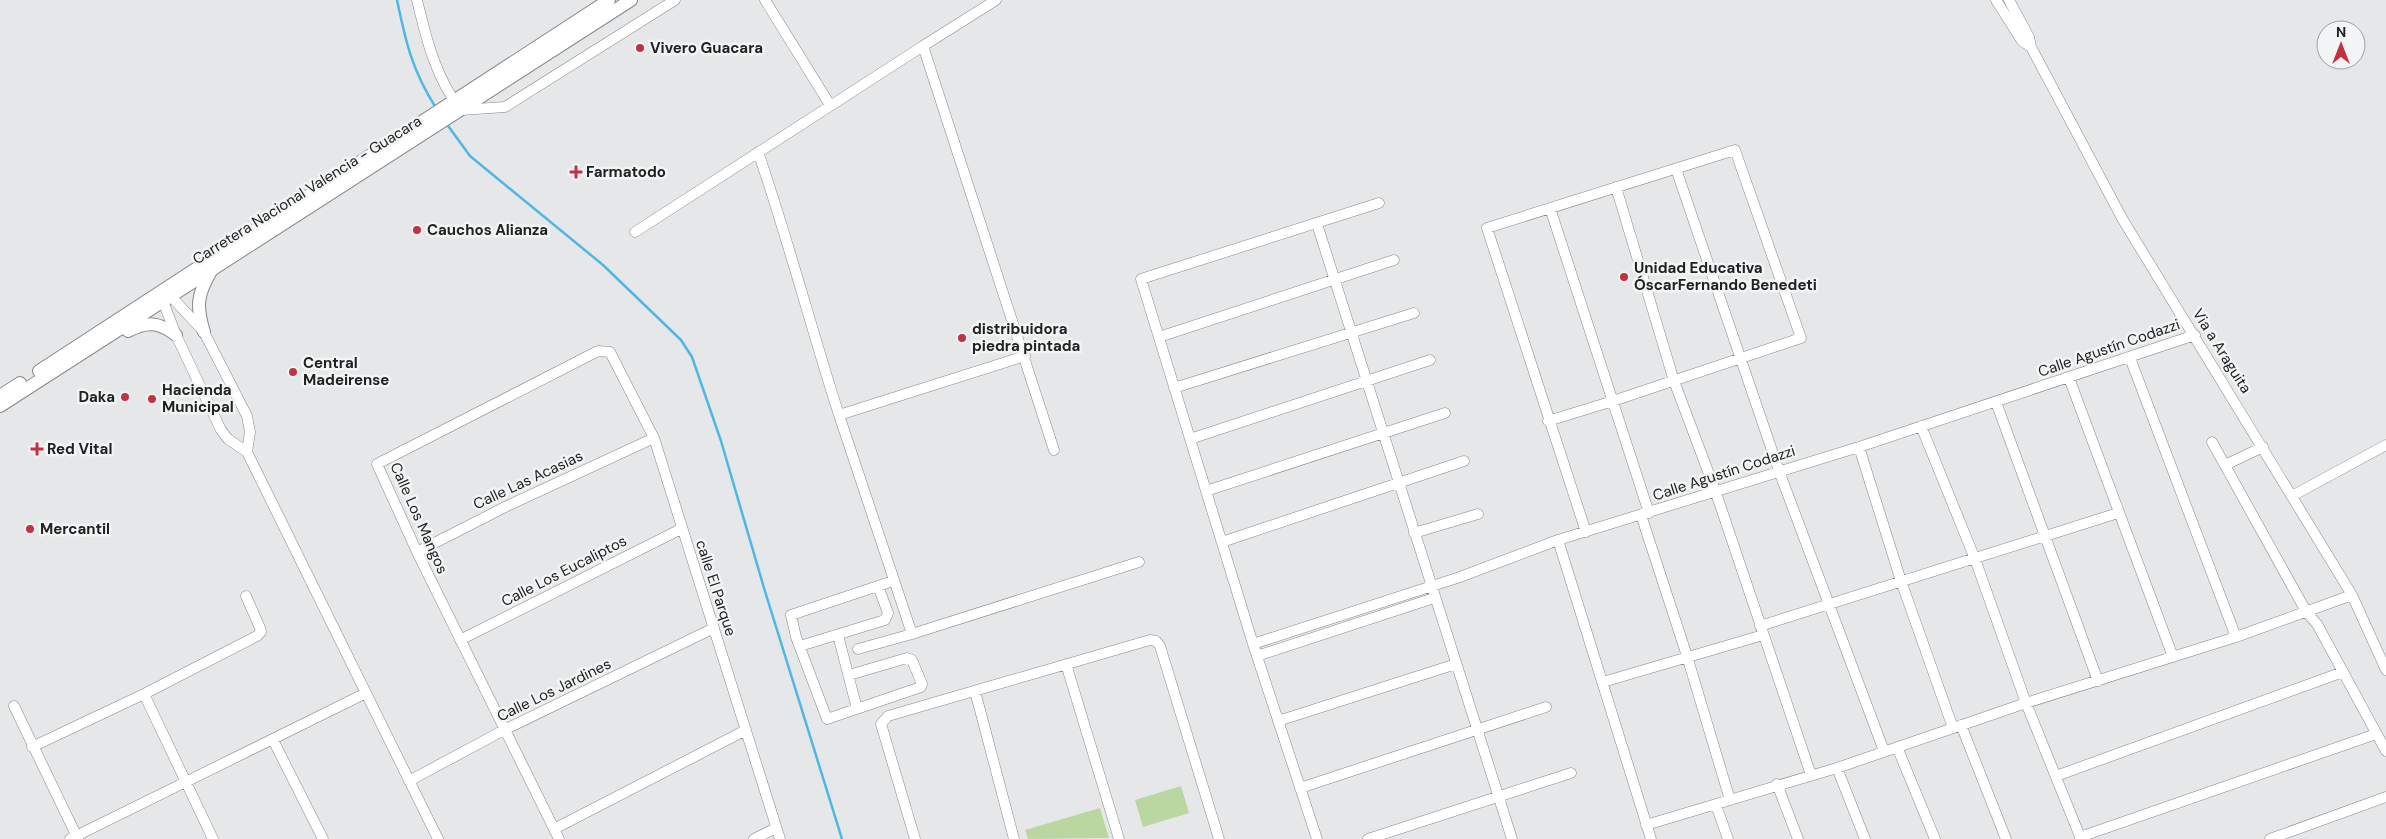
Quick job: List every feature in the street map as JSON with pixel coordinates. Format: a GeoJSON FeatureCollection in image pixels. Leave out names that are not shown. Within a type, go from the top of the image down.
{"type":"FeatureCollection","features":[{"type":"Feature","properties":{"kind":"main road","name":"Carretera Nacional Valencia - Guacara"},"geometry":{"type":"LineString","coordinates":[[452,109],[609,0]]}},
{"type":"Feature","properties":{"kind":"main road","name":"Carretera Nacional Valencia - Guacara"},"geometry":{"type":"LineString","coordinates":[[0,396],[164,295],[435,119],[631,0]]}},
{"type":"Feature","properties":{"kind":"main road","name":"Carretera Nacional Valencia - Guacara"},"geometry":{"type":"LineString","coordinates":[[0,406],[79,356],[164,295],[211,270],[435,119]]}},
{"type":"Feature","properties":{"kind":"main road"},"geometry":{"type":"LineString","coordinates":[[204,332],[198,301],[201,288],[211,270]]}},
{"type":"Feature","properties":{"kind":"main road"},"geometry":{"type":"LineString","coordinates":[[79,356],[145,324],[159,324],[176,335]]}},
{"type":"Feature","properties":{"kind":"street"},"geometry":{"type":"LineString","coordinates":[[417,0],[428,46],[452,109],[505,107],[675,0]]}},
{"type":"Feature","properties":{"kind":"street"},"geometry":{"type":"LineString","coordinates":[[765,0],[830,105]]}},
{"type":"Feature","properties":{"kind":"street"},"geometry":{"type":"LineString","coordinates":[[635,232],[996,0]]}},
{"type":"Feature","properties":{"kind":"street","name":"Via a Araguita"},"geometry":{"type":"LineString","coordinates":[[1996,0],[2022,41],[2031,47]]}},
{"type":"Feature","properties":{"kind":"street","name":"Via a Araguita"},"geometry":{"type":"LineString","coordinates":[[2009,0],[2029,37],[2031,47],[2119,212],[2352,595],[2386,670]]}},
{"type":"Feature","properties":{"kind":"street"},"geometry":{"type":"LineString","coordinates":[[923,46],[1054,450]]}},
{"type":"Feature","properties":{"kind":"street"},"geometry":{"type":"LineString","coordinates":[[1548,421],[1801,338],[1735,150],[1487,228],[1548,421],[1586,532]]}},
{"type":"Feature","properties":{"kind":"street"},"geometry":{"type":"LineString","coordinates":[[758,152],[776,204],[812,332],[912,634]]}},
{"type":"Feature","properties":{"kind":"street"},"geometry":{"type":"LineString","coordinates":[[1676,169],[1779,471],[1884,751]]}},
{"type":"Feature","properties":{"kind":"street"},"geometry":{"type":"LineString","coordinates":[[1616,188],[1674,381],[1714,490],[1811,775]]}},
{"type":"Feature","properties":{"kind":"street"},"geometry":{"type":"LineString","coordinates":[[1317,839],[1253,644],[1141,279],[1379,203]]}},
{"type":"Feature","properties":{"kind":"street"},"geometry":{"type":"LineString","coordinates":[[1550,208],[1613,401],[1730,800]]}},
{"type":"Feature","properties":{"kind":"street"},"geometry":{"type":"LineString","coordinates":[[1317,224],[1434,598],[1512,839]]}},
{"type":"Feature","properties":{"kind":"street"},"geometry":{"type":"LineString","coordinates":[[1159,337],[1394,260]]}},
{"type":"Feature","properties":{"kind":"street"},"geometry":{"type":"LineString","coordinates":[[164,295],[204,332],[247,416],[250,432],[247,452]]}},
{"type":"Feature","properties":{"kind":"street"},"geometry":{"type":"LineString","coordinates":[[164,295],[176,335],[221,430],[228,439],[247,452],[438,839]]}},
{"type":"Feature","properties":{"kind":"street"},"geometry":{"type":"LineString","coordinates":[[1174,388],[1414,312]]}},
{"type":"Feature","properties":{"kind":"street","name":"Calle Agustín Codazzi"},"geometry":{"type":"LineString","coordinates":[[1253,644],[1431,587],[1558,540],[1645,514],[1714,490],[1859,447],[2195,335]]}},
{"type":"Feature","properties":{"kind":"street","name":"Calle Los Mangos"},"geometry":{"type":"LineString","coordinates":[[506,734],[417,552],[377,464],[598,351],[610,352]]}},
{"type":"Feature","properties":{"kind":"street","name":"calle El Parque"},"geometry":{"type":"LineString","coordinates":[[610,352],[654,438],[681,529],[780,839]]}},
{"type":"Feature","properties":{"kind":"street"},"geometry":{"type":"LineString","coordinates":[[839,415],[1024,356]]}},
{"type":"Feature","properties":{"kind":"street"},"geometry":{"type":"LineString","coordinates":[[2130,358],[2236,638]]}},
{"type":"Feature","properties":{"kind":"street"},"geometry":{"type":"LineString","coordinates":[[1190,439],[1430,360]]}},
{"type":"Feature","properties":{"kind":"street"},"geometry":{"type":"LineString","coordinates":[[2069,378],[2173,657]]}},
{"type":"Feature","properties":{"kind":"street"},"geometry":{"type":"LineString","coordinates":[[1996,402],[2098,681]]}},
{"type":"Feature","properties":{"kind":"street"},"geometry":{"type":"LineString","coordinates":[[1206,491],[1445,413]]}},
{"type":"Feature","properties":{"kind":"street"},"geometry":{"type":"LineString","coordinates":[[1921,426],[1975,559],[2026,703],[2081,838],[2376,734]]}},
{"type":"Feature","properties":{"kind":"street","name":"Calle Las Acasias"},"geometry":{"type":"LineString","coordinates":[[417,552],[505,507],[654,438]]}},
{"type":"Feature","properties":{"kind":"street"},"geometry":{"type":"LineString","coordinates":[[2212,442],[2307,612],[2317,624],[2386,751]]}},
{"type":"Feature","properties":{"kind":"street"},"geometry":{"type":"LineString","coordinates":[[2292,496],[2386,445]]}},
{"type":"Feature","properties":{"kind":"street"},"geometry":{"type":"LineString","coordinates":[[2226,465],[2263,446]]}},
{"type":"Feature","properties":{"kind":"street"},"geometry":{"type":"LineString","coordinates":[[1859,447],[1901,581],[1957,726],[2006,839]]}},
{"type":"Feature","properties":{"kind":"street"},"geometry":{"type":"LineString","coordinates":[[1222,542],[1464,461]]}},
{"type":"Feature","properties":{"kind":"street"},"geometry":{"type":"LineString","coordinates":[[1604,682],[1687,656],[1830,603],[2118,513]]}},
{"type":"Feature","properties":{"kind":"street"},"geometry":{"type":"LineString","coordinates":[[1414,533],[1478,514]]}},
{"type":"Feature","properties":{"kind":"street","name":"Calle Los Eucaliptos"},"geometry":{"type":"LineString","coordinates":[[460,640],[681,529]]}},
{"type":"Feature","properties":{"kind":"street"},"geometry":{"type":"LineString","coordinates":[[1558,540],[1604,682],[1651,839]]}},
{"type":"Feature","properties":{"kind":"street"},"geometry":{"type":"LineString","coordinates":[[858,650],[1139,562]]}},
{"type":"Feature","properties":{"kind":"street"},"geometry":{"type":"LineString","coordinates":[[849,675],[907,658],[912,660],[922,682],[921,687],[829,719],[825,718],[791,619],[792,613],[893,581]]}},
{"type":"Feature","properties":{"kind":"street"},"geometry":{"type":"LineString","coordinates":[[800,646],[888,617],[878,586]]}},
{"type":"Feature","properties":{"kind":"street"},"geometry":{"type":"LineString","coordinates":[[1646,825],[1716,805],[1777,784],[1837,768],[2026,703],[2236,638],[2352,595]]}},
{"type":"Feature","properties":{"kind":"street"},"geometry":{"type":"LineString","coordinates":[[32,746],[144,694],[257,636],[261,632],[260,628],[246,596]]}},
{"type":"Feature","properties":{"kind":"street"},"geometry":{"type":"LineString","coordinates":[[1257,656],[1434,598]]}},
{"type":"Feature","properties":{"kind":"street","name":"Calle Los Jardines"},"geometry":{"type":"LineString","coordinates":[[409,781],[714,628]]}},
{"type":"Feature","properties":{"kind":"street"},"geometry":{"type":"LineString","coordinates":[[838,635],[857,709]]}},
{"type":"Feature","properties":{"kind":"street"},"geometry":{"type":"LineString","coordinates":[[915,839],[881,724],[888,716],[1150,640],[1156,641],[1160,646],[1219,839]]}},
{"type":"Feature","properties":{"kind":"street"},"geometry":{"type":"LineString","coordinates":[[1066,664],[1120,839]]}},
{"type":"Feature","properties":{"kind":"street"},"geometry":{"type":"LineString","coordinates":[[1278,721],[1456,664]]}},
{"type":"Feature","properties":{"kind":"street"},"geometry":{"type":"LineString","coordinates":[[2056,776],[2343,672]]}},
{"type":"Feature","properties":{"kind":"street"},"geometry":{"type":"LineString","coordinates":[[975,691],[1014,839]]}},
{"type":"Feature","properties":{"kind":"street"},"geometry":{"type":"LineString","coordinates":[[14,706],[75,838],[185,781],[273,740],[366,693]]}},
{"type":"Feature","properties":{"kind":"street"},"geometry":{"type":"LineString","coordinates":[[144,694],[213,839]]}},
{"type":"Feature","properties":{"kind":"street"},"geometry":{"type":"LineString","coordinates":[[1300,788],[1546,707]]}},
{"type":"Feature","properties":{"kind":"street"},"geometry":{"type":"LineString","coordinates":[[554,829],[746,730]]}},
{"type":"Feature","properties":{"kind":"street"},"geometry":{"type":"LineString","coordinates":[[506,734],[559,839]]}},
{"type":"Feature","properties":{"kind":"street"},"geometry":{"type":"LineString","coordinates":[[273,740],[322,839]]}},
{"type":"Feature","properties":{"kind":"street"},"geometry":{"type":"LineString","coordinates":[[1897,746],[1935,839]]}},
{"type":"Feature","properties":{"kind":"street"},"geometry":{"type":"LineString","coordinates":[[1837,768],[1866,839]]}},
{"type":"Feature","properties":{"kind":"street"},"geometry":{"type":"LineString","coordinates":[[1368,839],[1571,773]]}},
{"type":"Feature","properties":{"kind":"street"},"geometry":{"type":"LineString","coordinates":[[1777,784],[1798,839]]}},
{"type":"Feature","properties":{"kind":"street"},"geometry":{"type":"LineString","coordinates":[[2270,839],[2386,797]]}},
{"type":"Feature","properties":{"kind":"street"},"geometry":{"type":"LineString","coordinates":[[1716,805],[1728,839]]}},
{"type":"Feature","properties":{"kind":"street"},"geometry":{"type":"LineString","coordinates":[[754,839],[776,828]]}},
{"type":"Feature","properties":{"kind":"green space"},"geometry":{"type":"Polygon","coordinates":[[[1181,786],[1189,813],[1143,827],[1135,800],[1181,786]]]}},
{"type":"Feature","properties":{"kind":"green space"},"geometry":{"type":"Polygon","coordinates":[[[1100,808],[1109,838],[1028,839],[1025,830],[1100,808]]]}},
{"type":"Feature","properties":{"kind":"waterway"},"geometry":{"type":"LineString","coordinates":[[397,0],[415,68],[436,108]]}},
{"type":"Feature","properties":{"kind":"waterway"},"geometry":{"type":"LineString","coordinates":[[446,123],[470,156],[603,265],[681,340],[692,357],[721,441],[764,588],[842,839]]}},
{"type":"Feature","properties":{"kind":"place","name":"Vivero Guacara"},"geometry":{"type":"Point","coordinates":[640,48]}},
{"type":"Feature","properties":{"kind":"place","name":"Farmatodo"},"geometry":{"type":"Point","coordinates":[576,172]}},
{"type":"Feature","properties":{"kind":"place","name":"Cauchos Alianza"},"geometry":{"type":"Point","coordinates":[417,230]}},
{"type":"Feature","properties":{"kind":"place","name":"Unidad Educativa ÓscarFernando Benedeti"},"geometry":{"type":"Point","coordinates":[1624,277]}},
{"type":"Feature","properties":{"kind":"place","name":"distribuidora piedra pintada"},"geometry":{"type":"Point","coordinates":[962,338]}},
{"type":"Feature","properties":{"kind":"place","name":"Central Madeirense"},"geometry":{"type":"Point","coordinates":[293,372]}},
{"type":"Feature","properties":{"kind":"place","name":"Daka"},"geometry":{"type":"Point","coordinates":[125,397]}},
{"type":"Feature","properties":{"kind":"place","name":"Hacienda Municipal"},"geometry":{"type":"Point","coordinates":[152,399]}},
{"type":"Feature","properties":{"kind":"place","name":"Red Vital"},"geometry":{"type":"Point","coordinates":[37,449]}},
{"type":"Feature","properties":{"kind":"place","name":"Mercantil"},"geometry":{"type":"Point","coordinates":[30,529]}}]}
